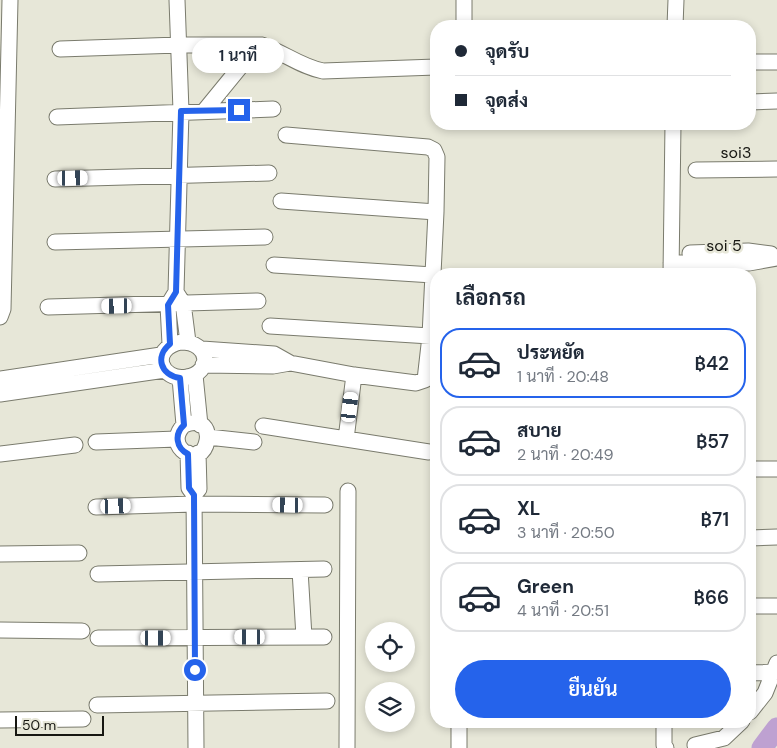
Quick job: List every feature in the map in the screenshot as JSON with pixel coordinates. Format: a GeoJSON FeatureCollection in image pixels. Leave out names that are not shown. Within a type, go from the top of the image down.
{"type":"FeatureCollection","features":[{"type":"Feature","properties":{"kind":"street"},"geometry":{"type":"LineString","coordinates":[[0,317],[3,309],[10,0]]}},
{"type":"Feature","properties":{"kind":"street"},"geometry":{"type":"LineString","coordinates":[[177,0],[181,111],[176,300],[165,356],[169,374],[180,378],[199,370],[290,363]]}},
{"type":"Feature","properties":{"kind":"street"},"geometry":{"type":"LineString","coordinates":[[464,0],[464,20]]}},
{"type":"Feature","properties":{"kind":"street"},"geometry":{"type":"LineString","coordinates":[[675,20],[676,0]]}},
{"type":"Feature","properties":{"kind":"street"},"geometry":{"type":"LineString","coordinates":[[60,49],[179,45],[262,45],[274,49],[312,69],[323,71],[430,67]]}},
{"type":"Feature","properties":{"kind":"street"},"geometry":{"type":"LineString","coordinates":[[204,110],[250,55],[262,45]]}},
{"type":"Feature","properties":{"kind":"street"},"geometry":{"type":"LineString","coordinates":[[756,62],[777,62]]}},
{"type":"Feature","properties":{"kind":"street"},"geometry":{"type":"LineString","coordinates":[[756,102],[777,101]]}},
{"type":"Feature","properties":{"kind":"street"},"geometry":{"type":"LineString","coordinates":[[57,117],[204,110],[273,109]]}},
{"type":"Feature","properties":{"kind":"street"},"geometry":{"type":"LineString","coordinates":[[671,263],[673,130]]}},
{"type":"Feature","properties":{"kind":"street"},"geometry":{"type":"LineString","coordinates":[[286,135],[428,147],[434,150],[437,157],[433,268]]}},
{"type":"Feature","properties":{"kind":"street","name":"soi3"},"geometry":{"type":"LineString","coordinates":[[696,170],[777,169]]}},
{"type":"Feature","properties":{"kind":"street"},"geometry":{"type":"LineString","coordinates":[[56,179],[269,173]]}},
{"type":"Feature","properties":{"kind":"street"},"geometry":{"type":"LineString","coordinates":[[281,200],[436,212]]}},
{"type":"Feature","properties":{"kind":"street"},"geometry":{"type":"LineString","coordinates":[[55,242],[265,237]]}},
{"type":"Feature","properties":{"kind":"street","name":"soi 5"},"geometry":{"type":"LineString","coordinates":[[671,263],[748,251],[777,256]]}},
{"type":"Feature","properties":{"kind":"street"},"geometry":{"type":"LineString","coordinates":[[274,265],[430,275]]}},
{"type":"Feature","properties":{"kind":"street"},"geometry":{"type":"LineString","coordinates":[[176,300],[188,342]]}},
{"type":"Feature","properties":{"kind":"street"},"geometry":{"type":"LineString","coordinates":[[48,307],[176,300],[258,301]]}},
{"type":"Feature","properties":{"kind":"street"},"geometry":{"type":"LineString","coordinates":[[202,349],[274,354],[290,363],[354,375],[416,383],[426,378],[430,336],[270,326]]}},
{"type":"Feature","properties":{"kind":"street"},"geometry":{"type":"LineString","coordinates":[[0,394],[165,356],[188,342],[196,344],[202,349],[205,357],[199,370],[204,431],[206,447],[193,453],[180,448],[177,439],[180,429],[184,425],[195,423],[204,431],[254,442]]}},
{"type":"Feature","properties":{"kind":"street"},"geometry":{"type":"LineString","coordinates":[[0,379],[165,356]]}},
{"type":"Feature","properties":{"kind":"street"},"geometry":{"type":"LineString","coordinates":[[346,439],[354,375]]}},
{"type":"Feature","properties":{"kind":"street"},"geometry":{"type":"LineString","coordinates":[[180,378],[184,425]]}},
{"type":"Feature","properties":{"kind":"street"},"geometry":{"type":"LineString","coordinates":[[263,426],[429,452]]}},
{"type":"Feature","properties":{"kind":"street"},"geometry":{"type":"LineString","coordinates":[[96,442],[177,439]]}},
{"type":"Feature","properties":{"kind":"street"},"geometry":{"type":"LineString","coordinates":[[0,454],[75,445]]}},
{"type":"Feature","properties":{"kind":"street"},"geometry":{"type":"LineString","coordinates":[[193,453],[199,489],[194,500],[196,748]]}},
{"type":"Feature","properties":{"kind":"street"},"geometry":{"type":"LineString","coordinates":[[756,469],[777,469]]}},
{"type":"Feature","properties":{"kind":"street"},"geometry":{"type":"LineString","coordinates":[[347,748],[348,491]]}},
{"type":"Feature","properties":{"kind":"street"},"geometry":{"type":"LineString","coordinates":[[96,507],[194,500],[325,505]]}},
{"type":"Feature","properties":{"kind":"street"},"geometry":{"type":"LineString","coordinates":[[756,538],[777,537]]}},
{"type":"Feature","properties":{"kind":"street"},"geometry":{"type":"LineString","coordinates":[[0,554],[79,553]]}},
{"type":"Feature","properties":{"kind":"street"},"geometry":{"type":"LineString","coordinates":[[300,570],[304,637]]}},
{"type":"Feature","properties":{"kind":"street"},"geometry":{"type":"LineString","coordinates":[[98,574],[324,570]]}},
{"type":"Feature","properties":{"kind":"street"},"geometry":{"type":"LineString","coordinates":[[756,606],[777,606]]}},
{"type":"Feature","properties":{"kind":"street"},"geometry":{"type":"LineString","coordinates":[[0,630],[82,631]]}},
{"type":"Feature","properties":{"kind":"street"},"geometry":{"type":"LineString","coordinates":[[98,638],[324,637]]}},
{"type":"Feature","properties":{"kind":"street"},"geometry":{"type":"LineString","coordinates":[[756,672],[775,667]]}},
{"type":"Feature","properties":{"kind":"street"},"geometry":{"type":"LineString","coordinates":[[756,704],[765,693],[775,667]]}},
{"type":"Feature","properties":{"kind":"street"},"geometry":{"type":"LineString","coordinates":[[97,705],[328,700]]}},
{"type":"Feature","properties":{"kind":"street"},"geometry":{"type":"LineString","coordinates":[[0,720],[83,719]]}},
{"type":"Feature","properties":{"kind":"street"},"geometry":{"type":"LineString","coordinates":[[459,728],[459,748]]}},
{"type":"Feature","properties":{"kind":"street"},"geometry":{"type":"LineString","coordinates":[[664,728],[665,747]]}},
{"type":"Feature","properties":{"kind":"street"},"geometry":{"type":"LineString","coordinates":[[695,745],[724,738],[735,728]]}},
{"type":"Feature","properties":{"kind":"waterway"},"geometry":{"type":"LineString","coordinates":[[762,748],[777,728]]}},
{"type":"Feature","properties":{"kind":"route"},"geometry":{"type":"LineString","coordinates":[[195,670],[194,495],[189,488],[188,454],[180,448],[177,439],[180,429],[184,425],[180,378],[164,370],[161,364],[161,355],[170,344],[168,305],[176,292],[181,111],[239,110]]}}]}
